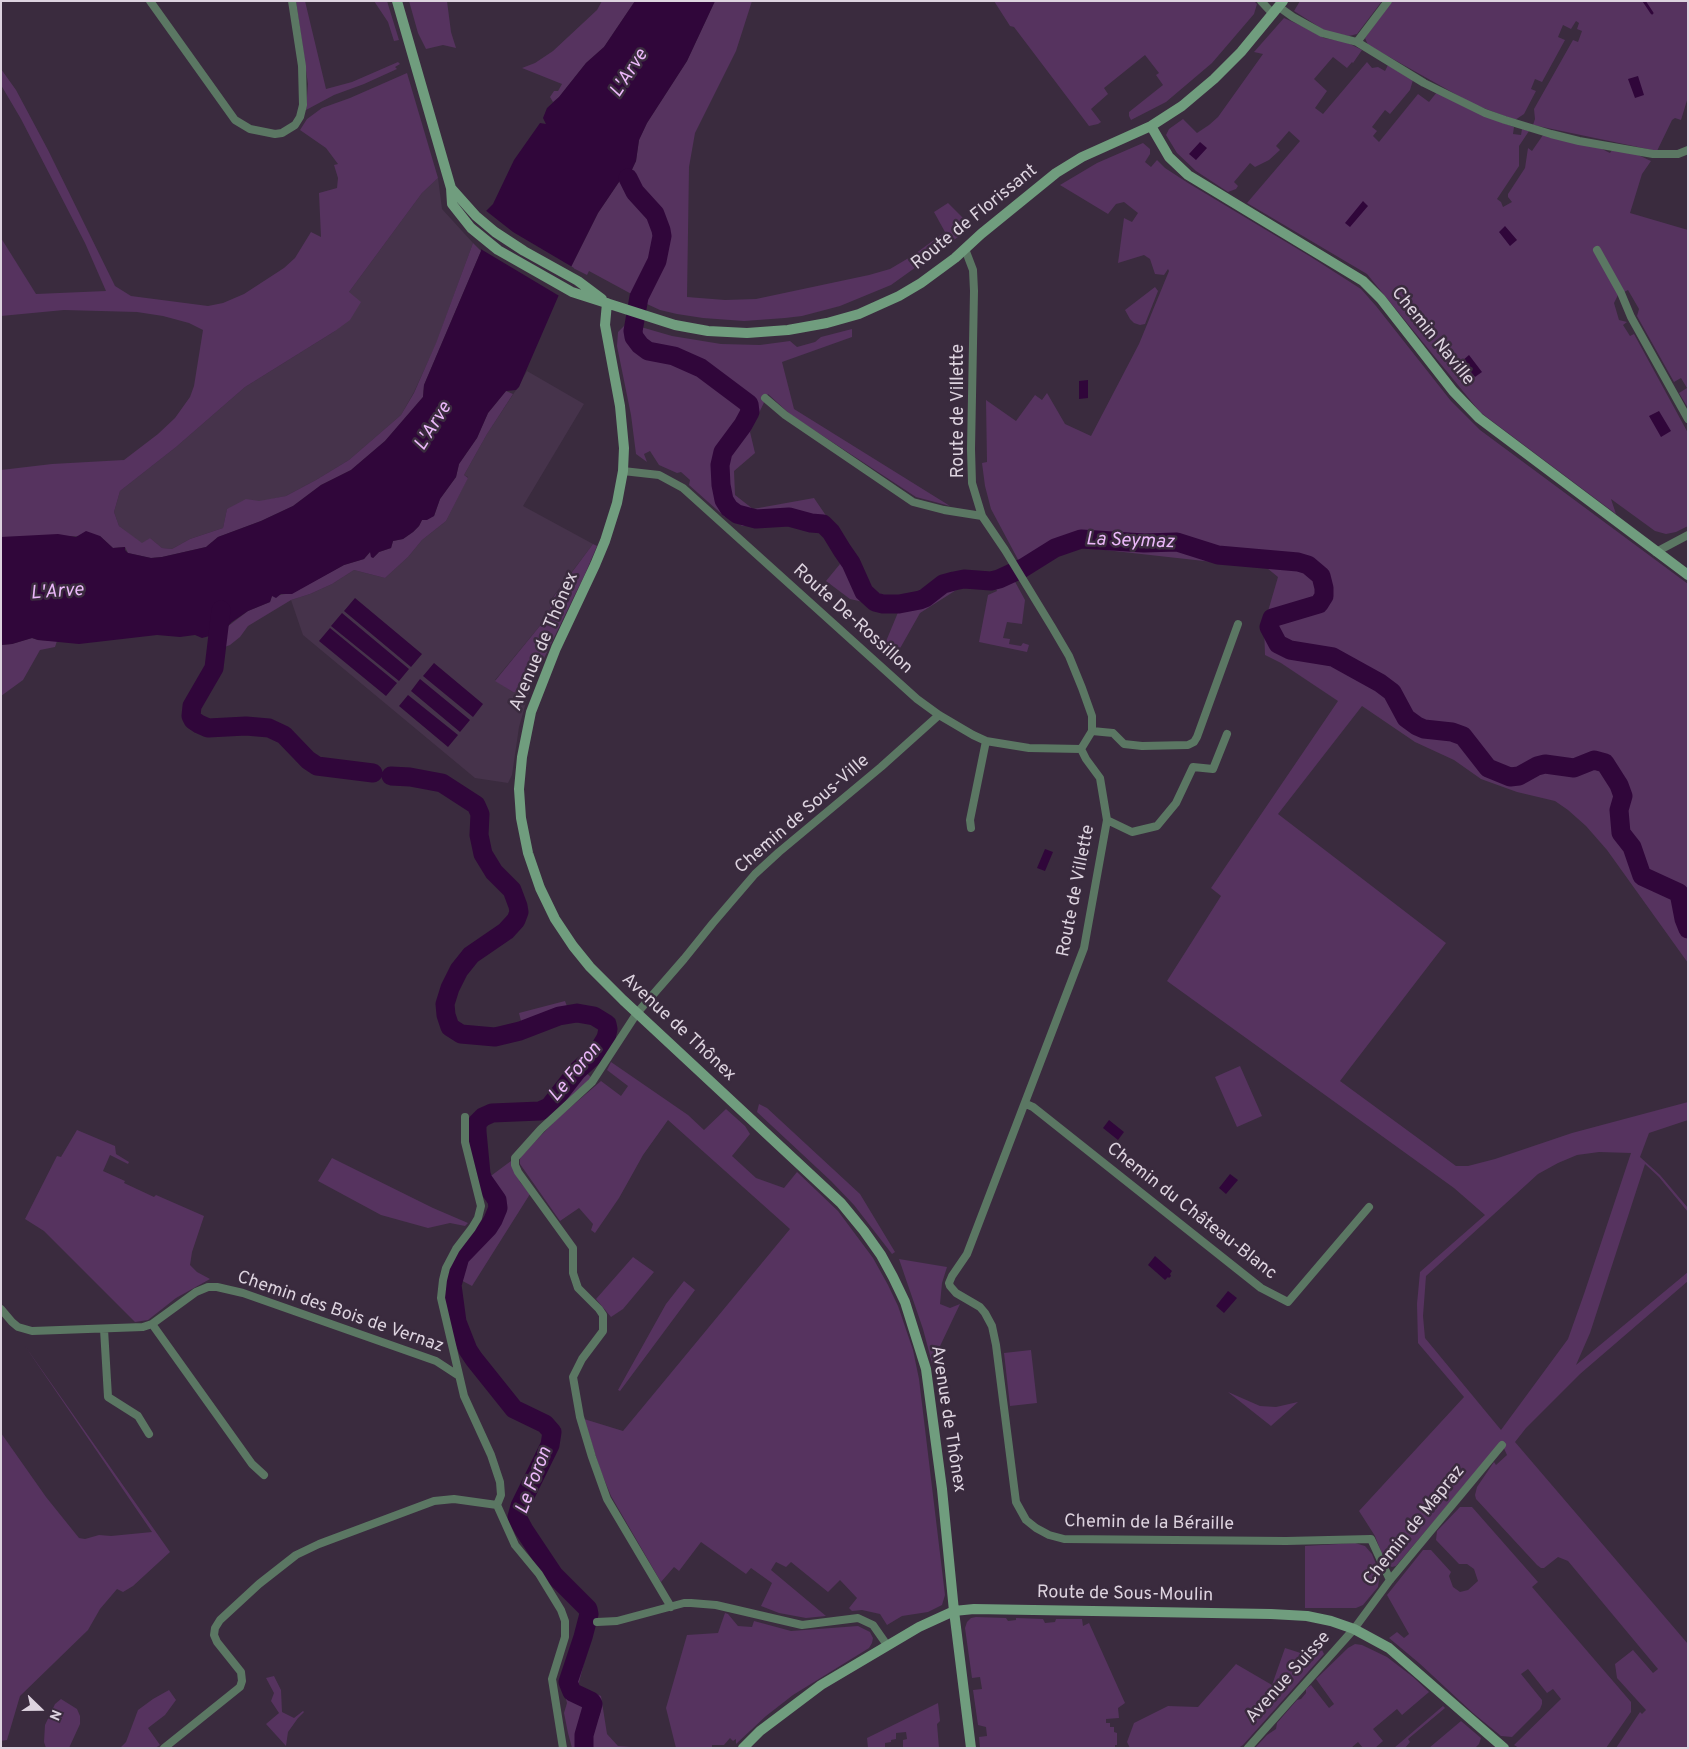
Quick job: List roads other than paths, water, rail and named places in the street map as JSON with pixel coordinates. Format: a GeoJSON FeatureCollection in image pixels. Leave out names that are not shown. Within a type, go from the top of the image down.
{"type":"FeatureCollection","features":[{"type":"Feature","properties":{"kind":"main road"},"geometry":{"type":"LineString","coordinates":[[397,1],[452,191]]}},
{"type":"Feature","properties":{"kind":"main road","name":"Route de Florissant"},"geometry":{"type":"LineString","coordinates":[[452,191],[452,204],[471,228],[512,258],[572,292],[656,320],[689,328],[718,332],[765,332],[807,327],[835,321],[859,314],[899,296],[922,283],[966,249],[988,228],[1056,172],[1082,157],[1151,126],[1182,106],[1240,52],[1278,7]]}},
{"type":"Feature","properties":{"kind":"main road","name":"Chemin Naville"},"geometry":{"type":"LineString","coordinates":[[1151,126],[1169,157],[1188,175],[1363,281],[1381,300],[1453,391],[1480,418],[1688,575]]}},
{"type":"Feature","properties":{"kind":"main road","name":"Route de Florissant"},"geometry":{"type":"LineString","coordinates":[[452,191],[486,225],[504,238],[578,282],[612,305]]}},
{"type":"Feature","properties":{"kind":"main road","name":"Avenue de Thônex"},"geometry":{"type":"LineString","coordinates":[[612,305],[605,325],[622,420],[623,472],[617,503],[595,565],[556,648],[531,712],[525,738],[520,789],[521,818],[528,852],[533,871],[547,903],[573,946],[637,1014],[840,1203],[864,1231],[881,1255],[893,1277],[905,1302],[926,1369],[941,1480],[954,1611],[971,1748]]}},
{"type":"Feature","properties":{"kind":"main road","name":"Route de Sous-Moulin"},"geometry":{"type":"LineString","coordinates":[[744,1748],[760,1731],[821,1685],[919,1627],[954,1611],[974,1609],[1271,1614],[1307,1616],[1331,1621],[1370,1636],[1396,1654],[1504,1748]]}},
{"type":"Feature","properties":{"kind":"street"},"geometry":{"type":"LineString","coordinates":[[150,1],[235,120],[250,129],[275,134],[282,133],[295,125],[300,117],[303,106],[302,66],[292,1]]}},
{"type":"Feature","properties":{"kind":"street"},"geometry":{"type":"LineString","coordinates":[[1261,1],[1278,7],[1322,33],[1357,42],[1424,83],[1477,109],[1505,120],[1550,134],[1653,154],[1678,154],[1688,150]]}},
{"type":"Feature","properties":{"kind":"street"},"geometry":{"type":"LineString","coordinates":[[1357,42],[1388,1]]}},
{"type":"Feature","properties":{"kind":"street","name":"Route de Villette"},"geometry":{"type":"LineString","coordinates":[[966,249],[973,270],[974,280],[972,483],[982,516],[1015,566],[1069,656],[1092,716],[1092,731]]}},
{"type":"Feature","properties":{"kind":"street"},"geometry":{"type":"LineString","coordinates":[[1597,250],[1621,293],[1631,317],[1688,419]]}},
{"type":"Feature","properties":{"kind":"street"},"geometry":{"type":"LineString","coordinates":[[765,398],[785,415],[913,502],[944,510],[982,516]]}},
{"type":"Feature","properties":{"kind":"street","name":"Route De-Rossillon"},"geometry":{"type":"LineString","coordinates":[[623,472],[659,475],[683,488],[917,699],[940,715],[986,741],[1029,748],[1081,750]]}},
{"type":"Feature","properties":{"kind":"street"},"geometry":{"type":"LineString","coordinates":[[1656,552],[1688,535]]}},
{"type":"Feature","properties":{"kind":"street"},"geometry":{"type":"LineString","coordinates":[[1081,750],[1092,731],[1113,733],[1124,744],[1142,746],[1188,745],[1194,742],[1198,737],[1238,624]]}},
{"type":"Feature","properties":{"kind":"street","name":"Chemin de Sous-Ville"},"geometry":{"type":"LineString","coordinates":[[671,1607],[607,1499],[580,1417],[573,1377],[582,1359],[603,1331],[603,1315],[576,1286],[573,1273],[574,1248],[515,1165],[515,1158],[541,1129],[592,1082],[637,1014],[755,874],[940,715]]}},
{"type":"Feature","properties":{"kind":"street"},"geometry":{"type":"LineString","coordinates":[[1107,820],[1132,832],[1157,826],[1176,803],[1194,767],[1213,769],[1226,734]]}},
{"type":"Feature","properties":{"kind":"street"},"geometry":{"type":"LineString","coordinates":[[971,828],[970,820],[986,741]]}},
{"type":"Feature","properties":{"kind":"street","name":"Route de Villette"},"geometry":{"type":"LineString","coordinates":[[992,1326],[980,1307],[956,1293],[949,1283],[968,1254],[1084,948],[1107,820],[1100,778],[1081,750]]}},
{"type":"Feature","properties":{"kind":"street","name":"Chemin du Château-Blanc"},"geometry":{"type":"LineString","coordinates":[[1026,1104],[1033,1107],[1261,1288],[1288,1302],[1369,1207]]}},
{"type":"Feature","properties":{"kind":"street"},"geometry":{"type":"LineString","coordinates":[[465,1118],[465,1142],[481,1206],[475,1222],[456,1249],[446,1268],[441,1298],[466,1401],[491,1455],[498,1475],[502,1492],[497,1504],[512,1541],[539,1574],[561,1610],[565,1621],[565,1638],[552,1679],[563,1748]]}},
{"type":"Feature","properties":{"kind":"street","name":"Chemin des Bois de Vernaz"},"geometry":{"type":"LineString","coordinates":[[1,1309],[12,1322],[32,1331],[143,1327],[152,1324],[196,1292],[217,1287],[243,1293],[437,1362],[459,1376]]}},
{"type":"Feature","properties":{"kind":"street"},"geometry":{"type":"LineString","coordinates":[[152,1324],[252,1464],[264,1475]]}},
{"type":"Feature","properties":{"kind":"street","name":"Chemin de la Béraille"},"geometry":{"type":"LineString","coordinates":[[992,1326],[996,1345],[1014,1496],[1022,1514],[1036,1528],[1049,1535],[1067,1539],[1286,1541],[1371,1539],[1390,1580]]}},
{"type":"Feature","properties":{"kind":"street"},"geometry":{"type":"LineString","coordinates":[[104,1329],[108,1397],[138,1416],[149,1434]]}},
{"type":"Feature","properties":{"kind":"street","name":"Chemin de Mapraz"},"geometry":{"type":"LineString","coordinates":[[1354,1629],[1390,1580],[1502,1444]]}},
{"type":"Feature","properties":{"kind":"street"},"geometry":{"type":"LineString","coordinates":[[164,1748],[183,1735],[240,1687],[242,1681],[241,1672],[217,1642],[214,1635],[215,1628],[220,1620],[258,1584],[296,1555],[319,1544],[434,1501],[454,1499],[497,1504]]}},
{"type":"Feature","properties":{"kind":"street"},"geometry":{"type":"LineString","coordinates":[[597,1622],[617,1621],[691,1602],[716,1605],[802,1625],[858,1618],[873,1624],[887,1646]]}},
{"type":"Feature","properties":{"kind":"street","name":"Avenue Suisse"},"geometry":{"type":"LineString","coordinates":[[1248,1748],[1354,1629]]}},
{"type":"Feature","properties":{"kind":"water","name":"L'Arve"},"geometry":{"type":"Polygon","coordinates":[[[635,1],[715,1],[687,61],[647,123],[639,140],[636,161],[628,178],[621,179],[598,213],[571,267],[519,387],[516,390],[506,391],[488,413],[477,438],[459,464],[456,477],[440,499],[434,516],[427,520],[422,520],[413,532],[403,539],[393,541],[391,548],[379,552],[373,558],[370,552],[364,559],[344,565],[292,594],[281,594],[276,598],[272,596],[270,602],[248,611],[232,622],[221,633],[202,638],[195,635],[180,637],[157,635],[79,644],[32,638],[1,645],[1,537],[58,534],[76,537],[86,531],[100,536],[113,548],[125,547],[128,553],[151,558],[206,547],[218,537],[261,521],[293,506],[321,485],[351,470],[385,441],[423,397],[424,385],[481,251],[486,211],[493,204],[514,160],[540,123],[546,124],[543,118],[547,108],[559,97],[586,63],[604,47],[635,1]]]}},
{"type":"Feature","properties":{"kind":"water"},"geometry":{"type":"Polygon","coordinates":[[[1638,76],[1644,95],[1635,98],[1628,79],[1638,76]]]}},
{"type":"Feature","properties":{"kind":"water"},"geometry":{"type":"Polygon","coordinates":[[[1200,142],[1207,148],[1196,160],[1189,154],[1200,142]]]}},
{"type":"Feature","properties":{"kind":"water"},"geometry":{"type":"Polygon","coordinates":[[[1363,201],[1368,206],[1350,227],[1345,223],[1363,201]]]}},
{"type":"Feature","properties":{"kind":"water"},"geometry":{"type":"Polygon","coordinates":[[[1505,226],[1517,240],[1510,246],[1499,232],[1505,226]]]}},
{"type":"Feature","properties":{"kind":"water"},"geometry":{"type":"Polygon","coordinates":[[[1469,355],[1482,372],[1475,377],[1462,361],[1469,355]]]}},
{"type":"Feature","properties":{"kind":"water"},"geometry":{"type":"Polygon","coordinates":[[[1088,380],[1088,398],[1079,399],[1079,381],[1088,380]]]}},
{"type":"Feature","properties":{"kind":"water"},"geometry":{"type":"Polygon","coordinates":[[[1659,411],[1671,431],[1661,437],[1649,416],[1659,411]]]}},
{"type":"Feature","properties":{"kind":"water"},"geometry":{"type":"Polygon","coordinates":[[[355,598],[422,654],[411,667],[344,611],[355,598]]]}},
{"type":"Feature","properties":{"kind":"water"},"geometry":{"type":"Polygon","coordinates":[[[342,613],[409,669],[399,681],[331,626],[342,613]]]}},
{"type":"Feature","properties":{"kind":"water"},"geometry":{"type":"Polygon","coordinates":[[[330,628],[397,683],[386,696],[319,641],[330,628]]]}},
{"type":"Feature","properties":{"kind":"water"},"geometry":{"type":"Polygon","coordinates":[[[434,663],[483,704],[473,717],[423,676],[434,663]]]}},
{"type":"Feature","properties":{"kind":"water"},"geometry":{"type":"Polygon","coordinates":[[[420,679],[470,720],[460,732],[411,691],[420,679]]]}},
{"type":"Feature","properties":{"kind":"water"},"geometry":{"type":"Polygon","coordinates":[[[408,695],[458,735],[448,747],[399,706],[408,695]]]}},
{"type":"Feature","properties":{"kind":"water"},"geometry":{"type":"Polygon","coordinates":[[[1045,849],[1053,852],[1045,871],[1037,868],[1045,849]]]}},
{"type":"Feature","properties":{"kind":"water"},"geometry":{"type":"Polygon","coordinates":[[[1109,1120],[1124,1132],[1118,1140],[1103,1128],[1109,1120]]]}},
{"type":"Feature","properties":{"kind":"water"},"geometry":{"type":"Polygon","coordinates":[[[1230,1174],[1238,1180],[1226,1194],[1219,1188],[1230,1174]]]}},
{"type":"Feature","properties":{"kind":"water"},"geometry":{"type":"Polygon","coordinates":[[[1155,1256],[1172,1271],[1169,1278],[1165,1280],[1148,1265],[1155,1256]]]}},
{"type":"Feature","properties":{"kind":"water"},"geometry":{"type":"Polygon","coordinates":[[[1228,1291],[1237,1298],[1224,1313],[1216,1306],[1228,1291]]]}},
{"type":"Feature","properties":{"kind":"waterway"},"geometry":{"type":"LineString","coordinates":[[1644,1],[1652,13]]}},
{"type":"Feature","properties":{"kind":"waterway","name":"La Seymaz"},"geometry":{"type":"LineString","coordinates":[[628,178],[635,192],[655,214],[662,236],[657,261],[639,297],[633,331],[634,337],[648,351],[674,356],[701,368],[749,404],[750,412],[723,452],[720,465],[724,500],[729,508],[737,514],[756,519],[789,517],[823,524],[831,532],[851,563],[864,592],[875,602],[883,604],[899,604],[920,600],[943,584],[954,581],[964,579],[991,581],[999,579],[1023,568],[1055,548],[1081,539],[1144,543],[1177,542],[1218,555],[1298,562],[1308,565],[1321,576],[1324,596],[1319,604],[1272,618],[1269,627],[1278,644],[1290,650],[1333,657],[1380,683],[1392,692],[1406,718],[1417,726],[1424,729],[1452,732],[1463,736],[1488,768],[1510,777],[1519,776],[1537,766],[1545,764],[1574,768],[1594,760],[1605,763],[1619,785],[1623,796],[1619,810],[1621,833],[1632,847],[1642,876],[1679,893],[1688,929]]}},
{"type":"Feature","properties":{"kind":"waterway","name":"Le Foron"},"geometry":{"type":"LineString","coordinates":[[221,610],[214,668],[192,706],[191,716],[193,720],[208,728],[246,726],[269,728],[284,735],[308,760],[317,766],[373,773]]}},
{"type":"Feature","properties":{"kind":"waterway","name":"Le Foron"},"geometry":{"type":"LineString","coordinates":[[391,776],[410,777],[442,783],[476,805],[480,814],[479,835],[483,854],[494,872],[512,890],[518,906],[519,912],[516,920],[506,931],[471,955],[459,970],[445,1004],[450,1027],[461,1034],[495,1037],[520,1031],[559,1016],[577,1013],[594,1016],[607,1024],[608,1029],[606,1038],[597,1053],[577,1071],[549,1107],[540,1111],[492,1113],[483,1117],[477,1123],[481,1174],[497,1200],[498,1208],[488,1228],[460,1257],[452,1285],[457,1322],[468,1350],[474,1359],[514,1409],[545,1424],[552,1432],[550,1445],[520,1506],[517,1517],[554,1575],[588,1609],[589,1614],[583,1637],[568,1682],[572,1692],[591,1701],[593,1704],[584,1735],[584,1748]]}}]}
